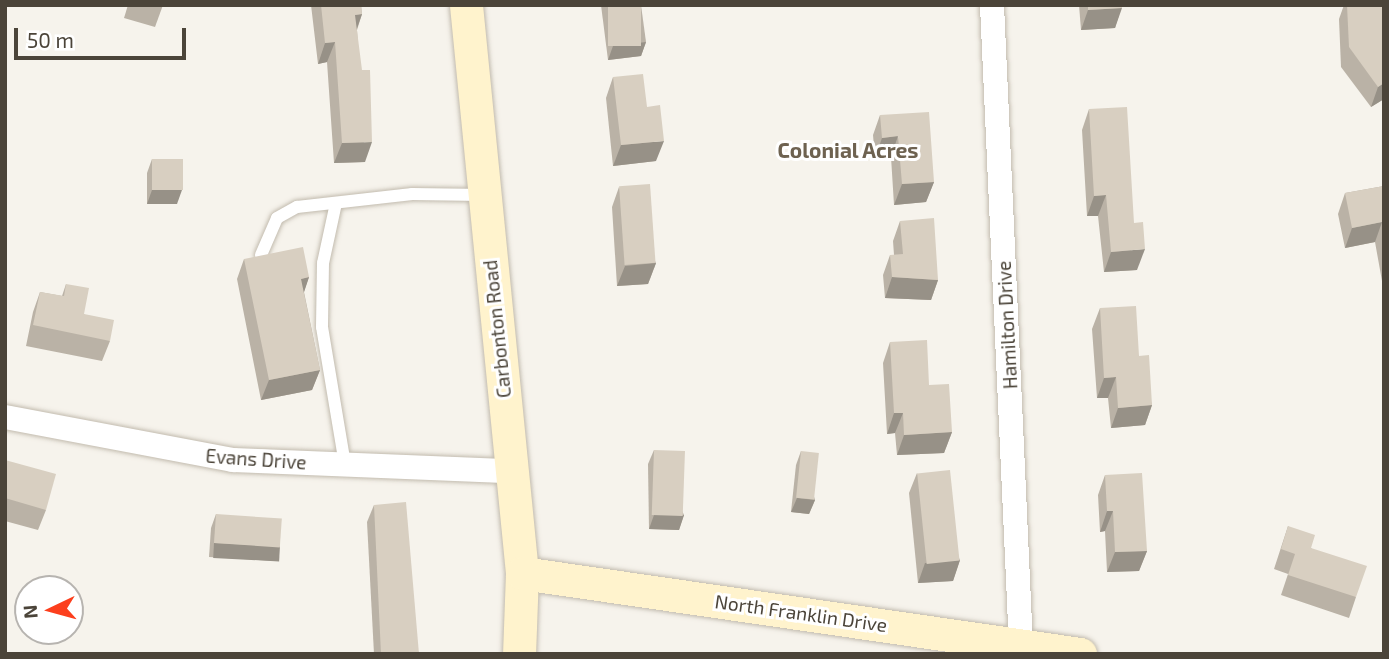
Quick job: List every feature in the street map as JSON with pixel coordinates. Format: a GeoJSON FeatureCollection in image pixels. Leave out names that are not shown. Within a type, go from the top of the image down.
{"type":"FeatureCollection","features":[{"type":"Feature","properties":{"kind":"street","name":"Carbonton Road"},"geometry":{"type":"LineString","coordinates":[[466,5],[522,573],[519,654]]}},
{"type":"Feature","properties":{"kind":"street","name":"Hamilton Drive"},"geometry":{"type":"LineString","coordinates":[[992,5],[1021,645]]}},
{"type":"Feature","properties":{"kind":"street","name":"Evans Drive"},"geometry":{"type":"LineString","coordinates":[[5,417],[233,460],[511,471]]}},
{"type":"Feature","properties":{"kind":"street","name":"North Franklin Drive"},"geometry":{"type":"LineString","coordinates":[[522,573],[1080,654]]}},
{"type":"Feature","properties":{"kind":"lane"},"geometry":{"type":"LineString","coordinates":[[261,255],[277,218],[297,207],[484,195]]}},
{"type":"Feature","properties":{"kind":"lane"},"geometry":{"type":"LineString","coordinates":[[336,203],[323,263],[322,327],[345,464]]}},
{"type":"Feature","properties":{"kind":"building"},"geometry":{"type":"Polygon","coordinates":[[[321,5],[361,5],[362,14],[355,15],[362,70],[370,70],[372,142],[342,143],[335,42],[325,43],[321,5]]]}},
{"type":"Feature","properties":{"kind":"building"},"geometry":{"type":"Polygon","coordinates":[[[608,5],[641,5],[641,46],[608,46],[608,5]]]}},
{"type":"Feature","properties":{"kind":"building"},"geometry":{"type":"Polygon","coordinates":[[[1088,5],[1122,5],[1122,8],[1088,10],[1088,5]]]}},
{"type":"Feature","properties":{"kind":"building"},"geometry":{"type":"Polygon","coordinates":[[[1347,5],[1384,5],[1384,83],[1378,87],[1349,47],[1347,5]]]}},
{"type":"Feature","properties":{"kind":"building"},"geometry":{"type":"Polygon","coordinates":[[[643,74],[647,107],[660,105],[664,141],[621,145],[613,77],[643,74]]]}},
{"type":"Feature","properties":{"kind":"building"},"geometry":{"type":"Polygon","coordinates":[[[1127,107],[1134,223],[1143,222],[1145,249],[1111,252],[1106,195],[1094,196],[1089,109],[1127,107]]]}},
{"type":"Feature","properties":{"kind":"building"},"geometry":{"type":"Polygon","coordinates":[[[929,112],[934,182],[902,184],[898,136],[882,138],[880,115],[929,112]]]}},
{"type":"Feature","properties":{"kind":"building"},"geometry":{"type":"Polygon","coordinates":[[[152,159],[183,159],[183,190],[152,190],[152,159]]]}},
{"type":"Feature","properties":{"kind":"building"},"geometry":{"type":"Polygon","coordinates":[[[650,184],[656,263],[625,265],[619,186],[650,184]]]}},
{"type":"Feature","properties":{"kind":"building"},"geometry":{"type":"Polygon","coordinates":[[[1384,186],[1384,231],[1382,222],[1352,228],[1345,193],[1384,186]]]}},
{"type":"Feature","properties":{"kind":"building"},"geometry":{"type":"Polygon","coordinates":[[[934,218],[938,280],[892,277],[890,255],[903,254],[900,221],[934,218]]]}},
{"type":"Feature","properties":{"kind":"building"},"geometry":{"type":"Polygon","coordinates":[[[303,247],[309,277],[301,279],[320,370],[269,380],[244,259],[303,247]]]}},
{"type":"Feature","properties":{"kind":"building"},"geometry":{"type":"Polygon","coordinates":[[[66,284],[89,288],[84,314],[114,320],[110,341],[33,325],[40,292],[64,296],[66,284]]]}},
{"type":"Feature","properties":{"kind":"building"},"geometry":{"type":"Polygon","coordinates":[[[1136,306],[1139,356],[1149,355],[1152,405],[1118,408],[1116,377],[1104,378],[1100,308],[1136,306]]]}},
{"type":"Feature","properties":{"kind":"building"},"geometry":{"type":"Polygon","coordinates":[[[927,340],[929,385],[949,384],[952,432],[904,435],[903,413],[894,413],[890,342],[927,340]]]}},
{"type":"Feature","properties":{"kind":"building"},"geometry":{"type":"Polygon","coordinates":[[[654,450],[685,451],[683,516],[652,515],[654,450]]]}},
{"type":"Feature","properties":{"kind":"building"},"geometry":{"type":"Polygon","coordinates":[[[801,451],[819,453],[814,500],[796,498],[801,451]]]}},
{"type":"Feature","properties":{"kind":"building"},"geometry":{"type":"Polygon","coordinates":[[[5,460],[56,474],[46,510],[5,498],[5,460]]]}},
{"type":"Feature","properties":{"kind":"building"},"geometry":{"type":"Polygon","coordinates":[[[950,470],[960,561],[927,564],[917,473],[950,470]]]}},
{"type":"Feature","properties":{"kind":"building"},"geometry":{"type":"Polygon","coordinates":[[[1142,473],[1147,551],[1115,552],[1113,511],[1107,511],[1105,475],[1142,473]]]}},
{"type":"Feature","properties":{"kind":"building"},"geometry":{"type":"Polygon","coordinates":[[[406,502],[419,654],[381,654],[374,505],[406,502]]]}},
{"type":"Feature","properties":{"kind":"building"},"geometry":{"type":"Polygon","coordinates":[[[216,514],[282,519],[280,548],[214,543],[216,514]]]}},
{"type":"Feature","properties":{"kind":"building"},"geometry":{"type":"Polygon","coordinates":[[[1288,526],[1315,535],[1311,548],[1367,566],[1356,597],[1288,575],[1295,554],[1281,549],[1288,526]]]}},
{"type":"Feature","properties":{"kind":"district","name":"Colonial Acres"},"geometry":{"type":"Point","coordinates":[848,150]}}]}
